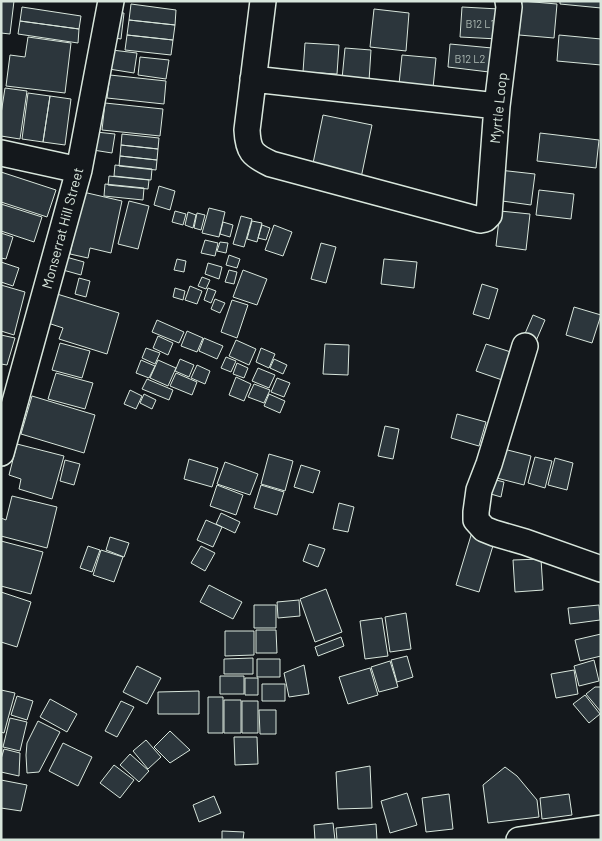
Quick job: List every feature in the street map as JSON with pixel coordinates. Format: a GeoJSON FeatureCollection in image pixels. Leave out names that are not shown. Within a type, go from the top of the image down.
{"type":"FeatureCollection","features":[{"type":"Feature","properties":{"kind":"street","name":"Monserrat Hill Street"},"geometry":{"type":"LineString","coordinates":[[1,453],[79,170],[111,1]]}},
{"type":"Feature","properties":{"kind":"street"},"geometry":{"type":"LineString","coordinates":[[263,1],[253,79],[497,106]]}},
{"type":"Feature","properties":{"kind":"street","name":"Myrtle Loop"},"geometry":{"type":"LineString","coordinates":[[253,79],[247,142],[252,152],[259,158],[271,164],[480,220],[485,219],[488,215],[497,106],[509,7],[508,1]]}},
{"type":"Feature","properties":{"kind":"street"},"geometry":{"type":"LineString","coordinates":[[1,153],[79,170]]}},
{"type":"Feature","properties":{"kind":"street"},"geometry":{"type":"LineString","coordinates":[[525,346],[489,464],[479,490],[476,520],[484,528],[494,533],[601,569]]}},
{"type":"Feature","properties":{"kind":"street"},"geometry":{"type":"LineString","coordinates":[[519,840],[601,828]]}},
{"type":"Feature","properties":{"kind":"building"},"geometry":{"type":"Polygon","coordinates":[[[1,1],[14,1],[10,34],[1,33],[1,1]]]}},
{"type":"Feature","properties":{"kind":"building"},"geometry":{"type":"Polygon","coordinates":[[[522,1],[557,4],[554,38],[519,35],[522,1]]]}},
{"type":"Feature","properties":{"kind":"building"},"geometry":{"type":"Polygon","coordinates":[[[560,1],[601,1],[601,8],[560,4],[560,1]]]}},
{"type":"Feature","properties":{"kind":"building"},"geometry":{"type":"Polygon","coordinates":[[[131,4],[176,10],[175,25],[129,20],[131,4]]]}},
{"type":"Feature","properties":{"kind":"building"},"geometry":{"type":"Polygon","coordinates":[[[22,7],[81,16],[79,29],[20,21],[22,7]]]}},
{"type":"Feature","properties":{"kind":"building"},"geometry":{"type":"Polygon","coordinates":[[[462,7],[499,9],[498,39],[460,37],[462,7]]]}},
{"type":"Feature","properties":{"kind":"building"},"geometry":{"type":"Polygon","coordinates":[[[374,9],[409,13],[406,51],[370,47],[374,9]]]}},
{"type":"Feature","properties":{"kind":"building"},"geometry":{"type":"Polygon","coordinates":[[[112,12],[124,13],[121,39],[109,37],[112,12]]]}},
{"type":"Feature","properties":{"kind":"building"},"geometry":{"type":"Polygon","coordinates":[[[129,20],[175,25],[173,40],[127,35],[129,20]]]}},
{"type":"Feature","properties":{"kind":"building"},"geometry":{"type":"Polygon","coordinates":[[[20,21],[79,29],[78,43],[18,34],[20,21]]]}},
{"type":"Feature","properties":{"kind":"building"},"geometry":{"type":"Polygon","coordinates":[[[127,35],[173,40],[171,55],[125,50],[127,35]]]}},
{"type":"Feature","properties":{"kind":"building"},"geometry":{"type":"Polygon","coordinates":[[[559,35],[601,39],[601,65],[557,61],[559,35]]]}},
{"type":"Feature","properties":{"kind":"building"},"geometry":{"type":"Polygon","coordinates":[[[28,37],[71,43],[65,93],[6,86],[10,55],[25,57],[28,37]]]}},
{"type":"Feature","properties":{"kind":"building"},"geometry":{"type":"Polygon","coordinates":[[[305,43],[339,45],[337,74],[303,72],[305,43]]]}},
{"type":"Feature","properties":{"kind":"building"},"geometry":{"type":"Polygon","coordinates":[[[450,44],[492,48],[489,72],[448,67],[450,44]]]}},
{"type":"Feature","properties":{"kind":"building"},"geometry":{"type":"Polygon","coordinates":[[[345,48],[371,50],[369,81],[342,79],[345,48]]]}},
{"type":"Feature","properties":{"kind":"building"},"geometry":{"type":"Polygon","coordinates":[[[112,50],[137,53],[134,73],[109,69],[112,50]]]}},
{"type":"Feature","properties":{"kind":"building"},"geometry":{"type":"Polygon","coordinates":[[[402,55],[436,58],[433,88],[399,84],[402,55]]]}},
{"type":"Feature","properties":{"kind":"building"},"geometry":{"type":"Polygon","coordinates":[[[140,57],[169,60],[166,79],[138,75],[140,57]]]}},
{"type":"Feature","properties":{"kind":"building"},"geometry":{"type":"Polygon","coordinates":[[[110,75],[166,81],[164,104],[107,98],[110,75]]]}},
{"type":"Feature","properties":{"kind":"building"},"geometry":{"type":"Polygon","coordinates":[[[5,88],[27,91],[20,139],[1,136],[1,114],[5,88]]]}},
{"type":"Feature","properties":{"kind":"building"},"geometry":{"type":"Polygon","coordinates":[[[28,93],[50,96],[43,142],[22,139],[28,93]]]}},
{"type":"Feature","properties":{"kind":"building"},"geometry":{"type":"Polygon","coordinates":[[[50,96],[71,99],[65,145],[43,142],[50,96]]]}},
{"type":"Feature","properties":{"kind":"building"},"geometry":{"type":"Polygon","coordinates":[[[105,103],[163,109],[160,136],[102,130],[105,103]]]}},
{"type":"Feature","properties":{"kind":"building"},"geometry":{"type":"Polygon","coordinates":[[[323,115],[372,125],[361,178],[312,168],[323,115]]]}},
{"type":"Feature","properties":{"kind":"building"},"geometry":{"type":"Polygon","coordinates":[[[96,132],[115,134],[112,153],[93,150],[96,132]]]}},
{"type":"Feature","properties":{"kind":"building"},"geometry":{"type":"Polygon","coordinates":[[[540,133],[599,140],[596,168],[537,161],[540,133]]]}},
{"type":"Feature","properties":{"kind":"building"},"geometry":{"type":"Polygon","coordinates":[[[122,134],[159,138],[158,149],[121,145],[122,134]]]}},
{"type":"Feature","properties":{"kind":"building"},"geometry":{"type":"Polygon","coordinates":[[[121,145],[158,149],[157,160],[120,156],[121,145]]]}},
{"type":"Feature","properties":{"kind":"building"},"geometry":{"type":"Polygon","coordinates":[[[120,156],[157,160],[156,170],[119,166],[120,156]]]}},
{"type":"Feature","properties":{"kind":"building"},"geometry":{"type":"Polygon","coordinates":[[[115,165],[152,169],[151,180],[114,176],[115,165]]]}},
{"type":"Feature","properties":{"kind":"building"},"geometry":{"type":"Polygon","coordinates":[[[499,170],[535,174],[531,205],[495,200],[499,170]]]}},
{"type":"Feature","properties":{"kind":"building"},"geometry":{"type":"Polygon","coordinates":[[[1,172],[56,190],[47,217],[1,202],[1,172]]]}},
{"type":"Feature","properties":{"kind":"building"},"geometry":{"type":"Polygon","coordinates":[[[109,176],[149,180],[148,189],[108,185],[109,176]]]}},
{"type":"Feature","properties":{"kind":"building"},"geometry":{"type":"Polygon","coordinates":[[[105,184],[144,188],[143,200],[104,196],[105,184]]]}},
{"type":"Feature","properties":{"kind":"building"},"geometry":{"type":"Polygon","coordinates":[[[159,186],[175,191],[170,210],[154,205],[159,186]]]}},
{"type":"Feature","properties":{"kind":"building"},"geometry":{"type":"Polygon","coordinates":[[[539,190],[574,194],[571,219],[536,215],[539,190]]]}},
{"type":"Feature","properties":{"kind":"building"},"geometry":{"type":"Polygon","coordinates":[[[83,192],[122,201],[111,253],[90,248],[88,258],[70,254],[83,192]]]}},
{"type":"Feature","properties":{"kind":"building"},"geometry":{"type":"Polygon","coordinates":[[[129,201],[149,206],[138,249],[118,244],[129,201]]]}},
{"type":"Feature","properties":{"kind":"building"},"geometry":{"type":"Polygon","coordinates":[[[1,204],[42,217],[34,242],[1,231],[1,204]]]}},
{"type":"Feature","properties":{"kind":"building"},"geometry":{"type":"Polygon","coordinates":[[[209,208],[225,212],[219,237],[202,233],[209,208]]]}},
{"type":"Feature","properties":{"kind":"building"},"geometry":{"type":"Polygon","coordinates":[[[175,211],[186,214],[183,225],[172,222],[175,211]]]}},
{"type":"Feature","properties":{"kind":"building"},"geometry":{"type":"Polygon","coordinates":[[[500,211],[530,214],[526,250],[496,246],[500,211]]]}},
{"type":"Feature","properties":{"kind":"building"},"geometry":{"type":"Polygon","coordinates":[[[188,212],[196,215],[193,228],[185,225],[188,212]]]}},
{"type":"Feature","properties":{"kind":"building"},"geometry":{"type":"Polygon","coordinates":[[[197,213],[205,215],[201,230],[194,228],[197,213]]]}},
{"type":"Feature","properties":{"kind":"building"},"geometry":{"type":"Polygon","coordinates":[[[241,216],[252,219],[244,247],[233,244],[241,216]]]}},
{"type":"Feature","properties":{"kind":"building"},"geometry":{"type":"Polygon","coordinates":[[[252,221],[262,223],[257,242],[247,239],[252,221]]]}},
{"type":"Feature","properties":{"kind":"building"},"geometry":{"type":"Polygon","coordinates":[[[223,222],[233,225],[230,237],[220,234],[223,222]]]}},
{"type":"Feature","properties":{"kind":"building"},"geometry":{"type":"Polygon","coordinates":[[[262,225],[270,228],[266,240],[258,238],[262,225]]]}},
{"type":"Feature","properties":{"kind":"building"},"geometry":{"type":"Polygon","coordinates":[[[274,225],[292,232],[283,256],[265,250],[274,225]]]}},
{"type":"Feature","properties":{"kind":"building"},"geometry":{"type":"Polygon","coordinates":[[[1,233],[13,237],[6,259],[1,258],[1,233]]]}},
{"type":"Feature","properties":{"kind":"building"},"geometry":{"type":"Polygon","coordinates":[[[205,240],[218,243],[215,256],[201,253],[205,240]]]}},
{"type":"Feature","properties":{"kind":"building"},"geometry":{"type":"Polygon","coordinates":[[[220,242],[228,243],[226,253],[217,251],[220,242]]]}},
{"type":"Feature","properties":{"kind":"building"},"geometry":{"type":"Polygon","coordinates":[[[321,243],[336,247],[326,283],[311,279],[321,243]]]}},
{"type":"Feature","properties":{"kind":"building"},"geometry":{"type":"Polygon","coordinates":[[[229,255],[240,259],[237,268],[226,265],[229,255]]]}},
{"type":"Feature","properties":{"kind":"building"},"geometry":{"type":"Polygon","coordinates":[[[66,257],[84,262],[81,275],[63,270],[66,257]]]}},
{"type":"Feature","properties":{"kind":"building"},"geometry":{"type":"Polygon","coordinates":[[[177,259],[186,261],[184,272],[174,270],[177,259]]]}},
{"type":"Feature","properties":{"kind":"building"},"geometry":{"type":"Polygon","coordinates":[[[384,259],[417,262],[414,288],[381,284],[384,259]]]}},
{"type":"Feature","properties":{"kind":"building"},"geometry":{"type":"Polygon","coordinates":[[[1,262],[19,268],[13,286],[1,282],[1,262]]]}},
{"type":"Feature","properties":{"kind":"building"},"geometry":{"type":"Polygon","coordinates":[[[208,263],[222,267],[219,279],[205,274],[208,263]]]}},
{"type":"Feature","properties":{"kind":"building"},"geometry":{"type":"Polygon","coordinates":[[[229,270],[237,272],[234,284],[225,282],[229,270]]]}},
{"type":"Feature","properties":{"kind":"building"},"geometry":{"type":"Polygon","coordinates":[[[243,270],[267,279],[257,305],[233,297],[243,270]]]}},
{"type":"Feature","properties":{"kind":"building"},"geometry":{"type":"Polygon","coordinates":[[[202,277],[210,280],[206,289],[198,286],[202,277]]]}},
{"type":"Feature","properties":{"kind":"building"},"geometry":{"type":"Polygon","coordinates":[[[79,278],[90,281],[86,297],[75,294],[79,278]]]}},
{"type":"Feature","properties":{"kind":"building"},"geometry":{"type":"Polygon","coordinates":[[[482,284],[498,289],[489,319],[473,314],[482,284]]]}},
{"type":"Feature","properties":{"kind":"building"},"geometry":{"type":"Polygon","coordinates":[[[1,285],[25,292],[14,335],[1,331],[1,285]]]}},
{"type":"Feature","properties":{"kind":"building"},"geometry":{"type":"Polygon","coordinates":[[[190,286],[202,291],[197,304],[185,300],[190,286]]]}},
{"type":"Feature","properties":{"kind":"building"},"geometry":{"type":"Polygon","coordinates":[[[175,288],[185,291],[183,300],[173,297],[175,288]]]}},
{"type":"Feature","properties":{"kind":"building"},"geometry":{"type":"Polygon","coordinates":[[[208,288],[216,291],[211,303],[204,300],[208,288]]]}},
{"type":"Feature","properties":{"kind":"building"},"geometry":{"type":"Polygon","coordinates":[[[57,294],[119,313],[107,354],[59,339],[63,328],[48,323],[57,294]]]}},
{"type":"Feature","properties":{"kind":"building"},"geometry":{"type":"Polygon","coordinates":[[[215,299],[225,303],[220,313],[211,309],[215,299]]]}},
{"type":"Feature","properties":{"kind":"building"},"geometry":{"type":"Polygon","coordinates":[[[232,300],[248,305],[237,338],[221,332],[232,300]]]}},
{"type":"Feature","properties":{"kind":"building"},"geometry":{"type":"Polygon","coordinates":[[[574,307],[601,315],[592,343],[566,335],[574,307]]]}},
{"type":"Feature","properties":{"kind":"building"},"geometry":{"type":"Polygon","coordinates":[[[533,315],[545,320],[536,341],[524,336],[533,315]]]}},
{"type":"Feature","properties":{"kind":"building"},"geometry":{"type":"Polygon","coordinates":[[[157,320],[184,332],[179,343],[152,332],[157,320]]]}},
{"type":"Feature","properties":{"kind":"building"},"geometry":{"type":"Polygon","coordinates":[[[187,331],[203,338],[197,352],[181,346],[187,331]]]}},
{"type":"Feature","properties":{"kind":"building"},"geometry":{"type":"Polygon","coordinates":[[[1,335],[15,338],[7,365],[1,364],[1,335]]]}},
{"type":"Feature","properties":{"kind":"building"},"geometry":{"type":"Polygon","coordinates":[[[158,336],[173,343],[168,355],[153,348],[158,336]]]}},
{"type":"Feature","properties":{"kind":"building"},"geometry":{"type":"Polygon","coordinates":[[[204,338],[223,346],[217,359],[199,351],[204,338]]]}},
{"type":"Feature","properties":{"kind":"building"},"geometry":{"type":"Polygon","coordinates":[[[236,340],[256,349],[249,365],[229,356],[236,340]]]}},
{"type":"Feature","properties":{"kind":"building"},"geometry":{"type":"Polygon","coordinates":[[[60,343],[90,351],[82,378],[52,370],[60,343]]]}},
{"type":"Feature","properties":{"kind":"building"},"geometry":{"type":"Polygon","coordinates":[[[325,344],[349,345],[348,375],[323,374],[325,344]]]}},
{"type":"Feature","properties":{"kind":"building"},"geometry":{"type":"Polygon","coordinates":[[[486,344],[517,354],[508,382],[476,371],[486,344]]]}},
{"type":"Feature","properties":{"kind":"building"},"geometry":{"type":"Polygon","coordinates":[[[146,348],[160,353],[155,364],[142,358],[146,348]]]}},
{"type":"Feature","properties":{"kind":"building"},"geometry":{"type":"Polygon","coordinates":[[[261,348],[275,354],[269,368],[256,362],[261,348]]]}},
{"type":"Feature","properties":{"kind":"building"},"geometry":{"type":"Polygon","coordinates":[[[226,357],[236,361],[231,372],[221,368],[226,357]]]}},
{"type":"Feature","properties":{"kind":"building"},"geometry":{"type":"Polygon","coordinates":[[[180,359],[194,365],[189,377],[175,371],[180,359]]]}},
{"type":"Feature","properties":{"kind":"building"},"geometry":{"type":"Polygon","coordinates":[[[274,359],[287,365],[283,374],[270,368],[274,359]]]}},
{"type":"Feature","properties":{"kind":"building"},"geometry":{"type":"Polygon","coordinates":[[[141,360],[155,366],[149,378],[136,373],[141,360]]]}},
{"type":"Feature","properties":{"kind":"building"},"geometry":{"type":"Polygon","coordinates":[[[158,360],[176,368],[168,386],[150,378],[158,360]]]}},
{"type":"Feature","properties":{"kind":"building"},"geometry":{"type":"Polygon","coordinates":[[[237,363],[248,368],[244,378],[233,374],[237,363]]]}},
{"type":"Feature","properties":{"kind":"building"},"geometry":{"type":"Polygon","coordinates":[[[197,365],[210,371],[205,384],[191,378],[197,365]]]}},
{"type":"Feature","properties":{"kind":"building"},"geometry":{"type":"Polygon","coordinates":[[[258,368],[275,375],[269,388],[252,381],[258,368]]]}},
{"type":"Feature","properties":{"kind":"building"},"geometry":{"type":"Polygon","coordinates":[[[56,373],[93,383],[85,409],[48,399],[56,373]]]}},
{"type":"Feature","properties":{"kind":"building"},"geometry":{"type":"Polygon","coordinates":[[[176,373],[197,382],[192,395],[170,386],[176,373]]]}},
{"type":"Feature","properties":{"kind":"building"},"geometry":{"type":"Polygon","coordinates":[[[236,377],[251,384],[244,401],[229,395],[236,377]]]}},
{"type":"Feature","properties":{"kind":"building"},"geometry":{"type":"Polygon","coordinates":[[[277,378],[290,383],[284,397],[271,392],[277,378]]]}},
{"type":"Feature","properties":{"kind":"building"},"geometry":{"type":"Polygon","coordinates":[[[147,379],[173,390],[169,400],[142,389],[147,379]]]}},
{"type":"Feature","properties":{"kind":"building"},"geometry":{"type":"Polygon","coordinates":[[[254,384],[270,390],[264,403],[248,397],[254,384]]]}},
{"type":"Feature","properties":{"kind":"building"},"geometry":{"type":"Polygon","coordinates":[[[130,390],[142,396],[136,409],[124,404],[130,390]]]}},
{"type":"Feature","properties":{"kind":"building"},"geometry":{"type":"Polygon","coordinates":[[[144,394],[156,400],[152,409],[140,403],[144,394]]]}},
{"type":"Feature","properties":{"kind":"building"},"geometry":{"type":"Polygon","coordinates":[[[269,394],[285,401],[280,413],[264,406],[269,394]]]}},
{"type":"Feature","properties":{"kind":"building"},"geometry":{"type":"Polygon","coordinates":[[[32,396],[95,415],[84,453],[21,434],[32,396]]]}},
{"type":"Feature","properties":{"kind":"building"},"geometry":{"type":"Polygon","coordinates":[[[457,414],[486,422],[479,446],[451,438],[457,414]]]}},
{"type":"Feature","properties":{"kind":"building"},"geometry":{"type":"Polygon","coordinates":[[[385,426],[399,429],[393,459],[378,456],[385,426]]]}},
{"type":"Feature","properties":{"kind":"building"},"geometry":{"type":"Polygon","coordinates":[[[17,444],[64,456],[52,499],[19,489],[21,479],[9,475],[17,444]]]}},
{"type":"Feature","properties":{"kind":"building"},"geometry":{"type":"Polygon","coordinates":[[[496,447],[531,456],[524,485],[489,476],[496,447]]]}},
{"type":"Feature","properties":{"kind":"building"},"geometry":{"type":"Polygon","coordinates":[[[269,454],[293,461],[285,491],[261,484],[269,454]]]}},
{"type":"Feature","properties":{"kind":"building"},"geometry":{"type":"Polygon","coordinates":[[[535,457],[552,461],[545,488],[528,483],[535,457]]]}},
{"type":"Feature","properties":{"kind":"building"},"geometry":{"type":"Polygon","coordinates":[[[555,458],[573,463],[567,490],[548,485],[555,458]]]}},
{"type":"Feature","properties":{"kind":"building"},"geometry":{"type":"Polygon","coordinates":[[[189,459],[218,468],[212,487],[184,479],[189,459]]]}},
{"type":"Feature","properties":{"kind":"building"},"geometry":{"type":"Polygon","coordinates":[[[65,460],[80,464],[74,485],[60,481],[65,460]]]}},
{"type":"Feature","properties":{"kind":"building"},"geometry":{"type":"Polygon","coordinates":[[[225,462],[258,474],[250,495],[217,484],[225,462]]]}},
{"type":"Feature","properties":{"kind":"building"},"geometry":{"type":"Polygon","coordinates":[[[301,465],[320,471],[313,493],[294,487],[301,465]]]}},
{"type":"Feature","properties":{"kind":"building"},"geometry":{"type":"Polygon","coordinates":[[[488,478],[504,482],[501,497],[484,492],[488,478]]]}},
{"type":"Feature","properties":{"kind":"building"},"geometry":{"type":"Polygon","coordinates":[[[217,485],[243,495],[236,515],[210,506],[217,485]]]}},
{"type":"Feature","properties":{"kind":"building"},"geometry":{"type":"Polygon","coordinates":[[[261,485],[284,492],[277,515],[254,508],[261,485]]]}},
{"type":"Feature","properties":{"kind":"building"},"geometry":{"type":"Polygon","coordinates":[[[12,496],[57,507],[47,548],[1,536],[1,518],[6,520],[12,496]]]}},
{"type":"Feature","properties":{"kind":"building"},"geometry":{"type":"Polygon","coordinates":[[[339,503],[354,507],[348,532],[333,529],[339,503]]]}},
{"type":"Feature","properties":{"kind":"building"},"geometry":{"type":"Polygon","coordinates":[[[221,513],[240,522],[235,533],[216,524],[221,513]]]}},
{"type":"Feature","properties":{"kind":"building"},"geometry":{"type":"Polygon","coordinates":[[[206,520],[222,527],[213,547],[197,540],[206,520]]]}},
{"type":"Feature","properties":{"kind":"building"},"geometry":{"type":"Polygon","coordinates":[[[472,532],[495,539],[479,592],[456,585],[472,532]]]}},
{"type":"Feature","properties":{"kind":"building"},"geometry":{"type":"Polygon","coordinates":[[[110,537],[129,543],[124,557],[106,550],[110,537]]]}},
{"type":"Feature","properties":{"kind":"building"},"geometry":{"type":"Polygon","coordinates":[[[1,541],[43,552],[31,594],[1,586],[1,541]]]}},
{"type":"Feature","properties":{"kind":"building"},"geometry":{"type":"Polygon","coordinates":[[[309,544],[325,549],[318,567],[303,561],[309,544]]]}},
{"type":"Feature","properties":{"kind":"building"},"geometry":{"type":"Polygon","coordinates":[[[88,546],[100,550],[92,572],[80,568],[88,546]]]}},
{"type":"Feature","properties":{"kind":"building"},"geometry":{"type":"Polygon","coordinates":[[[201,546],[215,553],[205,571],[191,563],[201,546]]]}},
{"type":"Feature","properties":{"kind":"building"},"geometry":{"type":"Polygon","coordinates":[[[101,550],[123,557],[114,582],[93,575],[101,550]]]}},
{"type":"Feature","properties":{"kind":"building"},"geometry":{"type":"Polygon","coordinates":[[[541,559],[543,590],[515,592],[513,560],[541,559]]]}},
{"type":"Feature","properties":{"kind":"building"},"geometry":{"type":"Polygon","coordinates":[[[209,585],[242,602],[233,619],[200,602],[209,585]]]}},
{"type":"Feature","properties":{"kind":"building"},"geometry":{"type":"Polygon","coordinates":[[[326,589],[342,632],[315,642],[300,599],[326,589]]]}},
{"type":"Feature","properties":{"kind":"building"},"geometry":{"type":"Polygon","coordinates":[[[1,592],[31,602],[17,647],[1,642],[1,592]]]}},
{"type":"Feature","properties":{"kind":"building"},"geometry":{"type":"Polygon","coordinates":[[[299,600],[300,616],[278,618],[277,602],[299,600]]]}},
{"type":"Feature","properties":{"kind":"building"},"geometry":{"type":"Polygon","coordinates":[[[254,605],[276,605],[276,628],[254,628],[254,605]]]}},
{"type":"Feature","properties":{"kind":"building"},"geometry":{"type":"Polygon","coordinates":[[[599,605],[600,620],[570,624],[568,608],[599,605]]]}},
{"type":"Feature","properties":{"kind":"building"},"geometry":{"type":"Polygon","coordinates":[[[406,613],[411,649],[390,652],[385,617],[406,613]]]}},
{"type":"Feature","properties":{"kind":"building"},"geometry":{"type":"Polygon","coordinates":[[[382,618],[388,656],[365,659],[360,621],[382,618]]]}},
{"type":"Feature","properties":{"kind":"building"},"geometry":{"type":"Polygon","coordinates":[[[256,630],[276,630],[277,653],[256,653],[256,630]]]}},
{"type":"Feature","properties":{"kind":"building"},"geometry":{"type":"Polygon","coordinates":[[[225,631],[254,631],[254,655],[225,656],[225,631]]]}},
{"type":"Feature","properties":{"kind":"building"},"geometry":{"type":"Polygon","coordinates":[[[601,634],[601,656],[580,661],[575,640],[601,634]]]}},
{"type":"Feature","properties":{"kind":"building"},"geometry":{"type":"Polygon","coordinates":[[[341,637],[344,646],[318,656],[315,647],[341,637]]]}},
{"type":"Feature","properties":{"kind":"building"},"geometry":{"type":"Polygon","coordinates":[[[407,656],[413,677],[397,682],[391,660],[407,656]]]}},
{"type":"Feature","properties":{"kind":"building"},"geometry":{"type":"Polygon","coordinates":[[[253,658],[253,674],[224,674],[224,659],[253,658]]]}},
{"type":"Feature","properties":{"kind":"building"},"geometry":{"type":"Polygon","coordinates":[[[257,659],[280,659],[280,677],[257,677],[257,659]]]}},
{"type":"Feature","properties":{"kind":"building"},"geometry":{"type":"Polygon","coordinates":[[[594,660],[599,681],[579,686],[574,666],[594,660]]]}},
{"type":"Feature","properties":{"kind":"building"},"geometry":{"type":"Polygon","coordinates":[[[390,661],[398,687],[379,692],[371,667],[390,661]]]}},
{"type":"Feature","properties":{"kind":"building"},"geometry":{"type":"Polygon","coordinates":[[[304,665],[309,694],[289,697],[284,673],[304,665]]]}},
{"type":"Feature","properties":{"kind":"building"},"geometry":{"type":"Polygon","coordinates":[[[137,666],[161,678],[147,704],[123,692],[137,666]]]}},
{"type":"Feature","properties":{"kind":"building"},"geometry":{"type":"Polygon","coordinates":[[[370,668],[378,695],[348,704],[339,677],[370,668]]]}},
{"type":"Feature","properties":{"kind":"building"},"geometry":{"type":"Polygon","coordinates":[[[574,670],[578,694],[556,698],[551,674],[574,670]]]}},
{"type":"Feature","properties":{"kind":"building"},"geometry":{"type":"Polygon","coordinates":[[[220,676],[244,676],[244,694],[220,694],[220,676]]]}},
{"type":"Feature","properties":{"kind":"building"},"geometry":{"type":"Polygon","coordinates":[[[245,678],[258,678],[258,695],[245,695],[245,678]]]}},
{"type":"Feature","properties":{"kind":"building"},"geometry":{"type":"Polygon","coordinates":[[[262,684],[285,684],[285,701],[262,701],[262,684]]]}},
{"type":"Feature","properties":{"kind":"building"},"geometry":{"type":"Polygon","coordinates":[[[595,687],[601,687],[601,712],[586,694],[595,687]]]}},
{"type":"Feature","properties":{"kind":"building"},"geometry":{"type":"Polygon","coordinates":[[[1,690],[15,693],[4,733],[1,732],[1,690]]]}},
{"type":"Feature","properties":{"kind":"building"},"geometry":{"type":"Polygon","coordinates":[[[199,691],[199,714],[158,714],[158,692],[199,691]]]}},
{"type":"Feature","properties":{"kind":"building"},"geometry":{"type":"Polygon","coordinates":[[[585,695],[600,714],[589,723],[573,704],[585,695]]]}},
{"type":"Feature","properties":{"kind":"building"},"geometry":{"type":"Polygon","coordinates":[[[17,696],[33,701],[27,720],[11,715],[17,696]]]}},
{"type":"Feature","properties":{"kind":"building"},"geometry":{"type":"Polygon","coordinates":[[[208,697],[223,697],[223,733],[208,733],[208,697]]]}},
{"type":"Feature","properties":{"kind":"building"},"geometry":{"type":"Polygon","coordinates":[[[50,699],[77,714],[67,732],[40,717],[50,699]]]}},
{"type":"Feature","properties":{"kind":"building"},"geometry":{"type":"Polygon","coordinates":[[[224,700],[241,700],[241,733],[224,733],[224,700]]]}},
{"type":"Feature","properties":{"kind":"building"},"geometry":{"type":"Polygon","coordinates":[[[121,701],[134,707],[117,737],[105,731],[121,701]]]}},
{"type":"Feature","properties":{"kind":"building"},"geometry":{"type":"Polygon","coordinates":[[[242,701],[258,701],[258,733],[242,733],[242,701]]]}},
{"type":"Feature","properties":{"kind":"building"},"geometry":{"type":"Polygon","coordinates":[[[259,710],[276,710],[276,734],[260,734],[259,710]]]}},
{"type":"Feature","properties":{"kind":"building"},"geometry":{"type":"Polygon","coordinates":[[[10,718],[27,722],[20,751],[3,747],[10,718]]]}},
{"type":"Feature","properties":{"kind":"building"},"geometry":{"type":"Polygon","coordinates":[[[38,721],[60,732],[39,772],[27,773],[27,743],[38,721]]]}},
{"type":"Feature","properties":{"kind":"building"},"geometry":{"type":"Polygon","coordinates":[[[170,731],[190,750],[170,763],[154,747],[170,731]]]}},
{"type":"Feature","properties":{"kind":"building"},"geometry":{"type":"Polygon","coordinates":[[[234,737],[257,737],[258,764],[235,765],[234,737]]]}},
{"type":"Feature","properties":{"kind":"building"},"geometry":{"type":"Polygon","coordinates":[[[146,740],[161,757],[148,769],[133,751],[146,740]]]}},
{"type":"Feature","properties":{"kind":"building"},"geometry":{"type":"Polygon","coordinates":[[[63,743],[92,757],[78,786],[49,771],[63,743]]]}},
{"type":"Feature","properties":{"kind":"building"},"geometry":{"type":"Polygon","coordinates":[[[4,749],[20,753],[19,776],[1,772],[1,759],[4,749]]]}},
{"type":"Feature","properties":{"kind":"building"},"geometry":{"type":"Polygon","coordinates":[[[130,754],[149,771],[139,782],[120,765],[130,754]]]}},
{"type":"Feature","properties":{"kind":"building"},"geometry":{"type":"Polygon","coordinates":[[[114,765],[134,780],[120,798],[100,783],[114,765]]]}},
{"type":"Feature","properties":{"kind":"building"},"geometry":{"type":"Polygon","coordinates":[[[370,766],[372,808],[338,809],[336,772],[370,766]]]}},
{"type":"Feature","properties":{"kind":"building"},"geometry":{"type":"Polygon","coordinates":[[[505,767],[517,776],[537,800],[539,817],[488,823],[483,785],[505,767]]]}},
{"type":"Feature","properties":{"kind":"building"},"geometry":{"type":"Polygon","coordinates":[[[1,780],[27,785],[21,811],[1,808],[1,780]]]}},
{"type":"Feature","properties":{"kind":"building"},"geometry":{"type":"Polygon","coordinates":[[[407,793],[417,825],[390,833],[381,801],[407,793]]]}},
{"type":"Feature","properties":{"kind":"building"},"geometry":{"type":"Polygon","coordinates":[[[449,794],[453,829],[426,832],[422,798],[449,794]]]}},
{"type":"Feature","properties":{"kind":"building"},"geometry":{"type":"Polygon","coordinates":[[[569,794],[572,815],[542,819],[540,798],[569,794]]]}},
{"type":"Feature","properties":{"kind":"building"},"geometry":{"type":"Polygon","coordinates":[[[214,796],[221,813],[199,822],[193,805],[214,796]]]}},
{"type":"Feature","properties":{"kind":"building"},"geometry":{"type":"Polygon","coordinates":[[[333,823],[335,840],[315,840],[314,825],[333,823]]]}},
{"type":"Feature","properties":{"kind":"building"},"geometry":{"type":"Polygon","coordinates":[[[376,824],[377,840],[337,840],[336,828],[376,824]]]}},
{"type":"Feature","properties":{"kind":"building"},"geometry":{"type":"Polygon","coordinates":[[[222,831],[244,832],[243,840],[222,840],[222,831]]]}}]}
